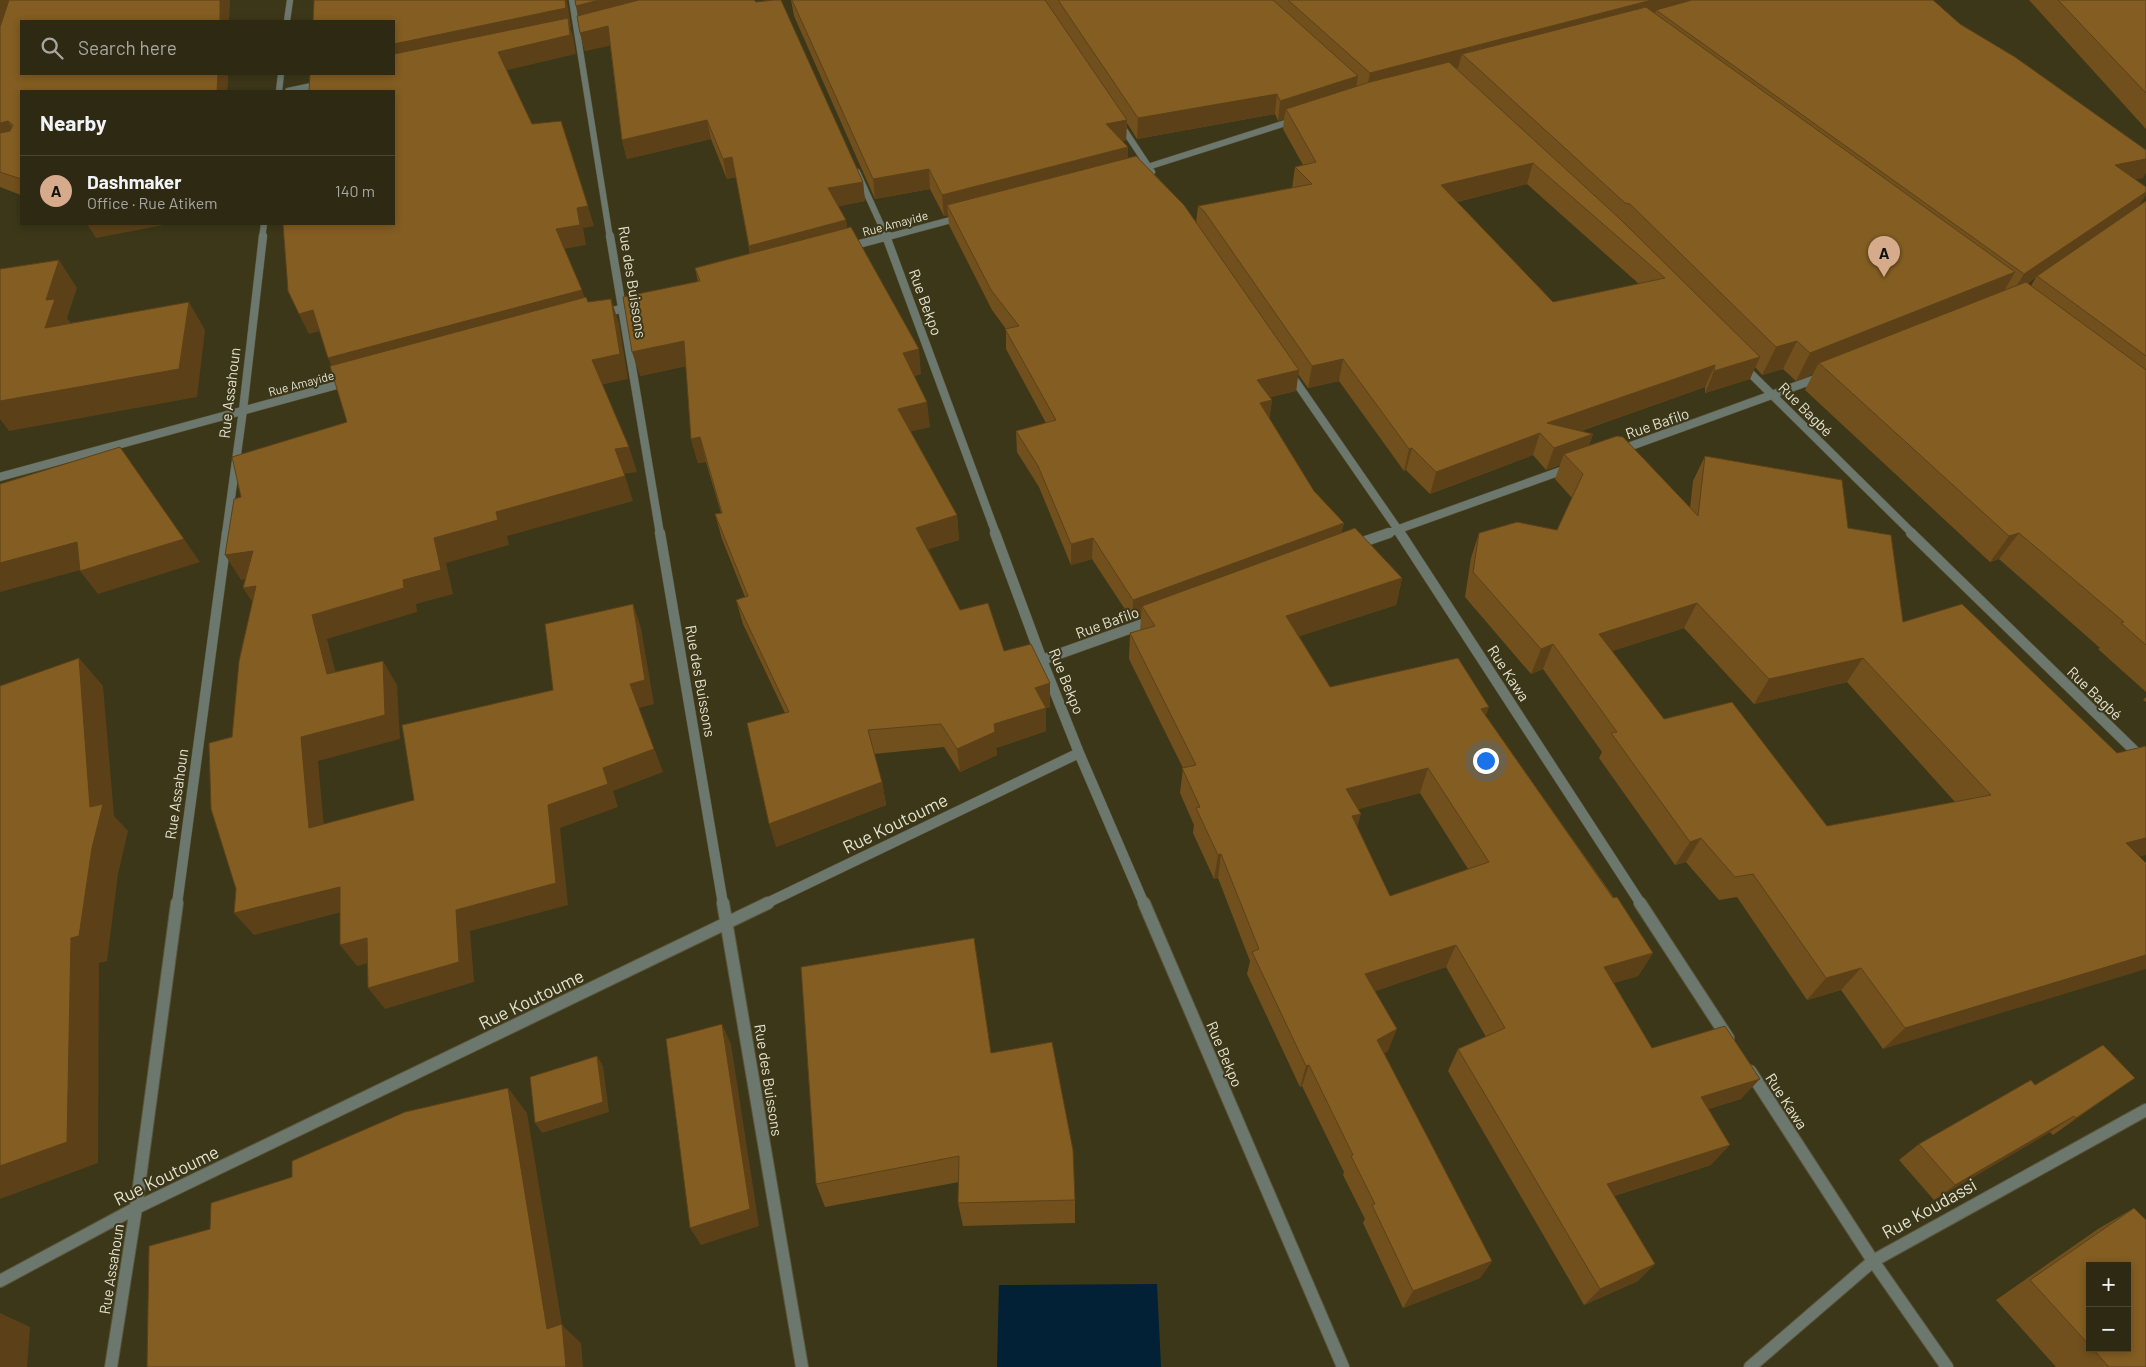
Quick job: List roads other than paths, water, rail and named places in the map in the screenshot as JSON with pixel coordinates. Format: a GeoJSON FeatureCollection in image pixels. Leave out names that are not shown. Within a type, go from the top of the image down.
{"type":"FeatureCollection","features":[{"type":"Feature","properties":{"kind":"street"},"geometry":{"type":"LineString","coordinates":[[287,20],[290,0]]}},
{"type":"Feature","properties":{"kind":"street","name":"Rue des Buissons"},"geometry":{"type":"LineString","coordinates":[[572,0],[622,309],[802,1367]]}},
{"type":"Feature","properties":{"kind":"street"},"geometry":{"type":"LineString","coordinates":[[279,90],[281,75]]}},
{"type":"Feature","properties":{"kind":"street"},"geometry":{"type":"LineString","coordinates":[[293,90],[325,84]]}},
{"type":"Feature","properties":{"kind":"street"},"geometry":{"type":"LineString","coordinates":[[1112,112],[1160,184]]}},
{"type":"Feature","properties":{"kind":"street"},"geometry":{"type":"LineString","coordinates":[[1131,172],[1300,119]]}},
{"type":"Feature","properties":{"kind":"street","name":"Rue Bekpo"},"geometry":{"type":"LineString","coordinates":[[854,164],[886,236],[1042,660],[1079,753],[1343,1367]]}},
{"type":"Feature","properties":{"kind":"street","name":"Rue Amayide"},"geometry":{"type":"LineString","coordinates":[[839,249],[968,215]]}},
{"type":"Feature","properties":{"kind":"street","name":"Rue Assahoun"},"geometry":{"type":"LineString","coordinates":[[111,1367],[136,1208],[243,410],[264,225]]}},
{"type":"Feature","properties":{"kind":"street"},"geometry":{"type":"LineString","coordinates":[[594,316],[650,301]]}},
{"type":"Feature","properties":{"kind":"street","name":"Rue Bagbé"},"geometry":{"type":"LineString","coordinates":[[1733,355],[2029,649],[2146,762]]}},
{"type":"Feature","properties":{"kind":"street","name":"Rue Kawa"},"geometry":{"type":"LineString","coordinates":[[1284,364],[1397,528],[1732,1044]]}},
{"type":"Feature","properties":{"kind":"street","name":"Rue Bafilo"},"geometry":{"type":"LineString","coordinates":[[1614,452],[1773,396],[1828,374]]}},
{"type":"Feature","properties":{"kind":"street","name":"Rue Amayide"},"geometry":{"type":"LineString","coordinates":[[0,477],[356,380]]}},
{"type":"Feature","properties":{"kind":"street"},"geometry":{"type":"LineString","coordinates":[[1341,550],[1397,528],[1576,466]]}},
{"type":"Feature","properties":{"kind":"street","name":"Rue Bafilo"},"geometry":{"type":"LineString","coordinates":[[1042,660],[1161,618]]}},
{"type":"Feature","properties":{"kind":"street","name":"Rue Koutoume"},"geometry":{"type":"LineString","coordinates":[[0,1282],[136,1208],[1079,753]]}},
{"type":"Feature","properties":{"kind":"street","name":"Rue Kawa"},"geometry":{"type":"LineString","coordinates":[[1743,1061],[1873,1261],[1947,1367]]}},
{"type":"Feature","properties":{"kind":"street","name":"Rue Koudassi"},"geometry":{"type":"LineString","coordinates":[[1750,1367],[1873,1261],[2146,1110]]}},
{"type":"Feature","properties":{"kind":"water"},"geometry":{"type":"Polygon","coordinates":[[[1157,1284],[1161,1367],[997,1367],[999,1285],[1157,1284]]]}},
{"type":"Feature","properties":{"kind":"place","name":"Dashmaker"},"geometry":{"type":"Point","coordinates":[1884,277]}}]}
